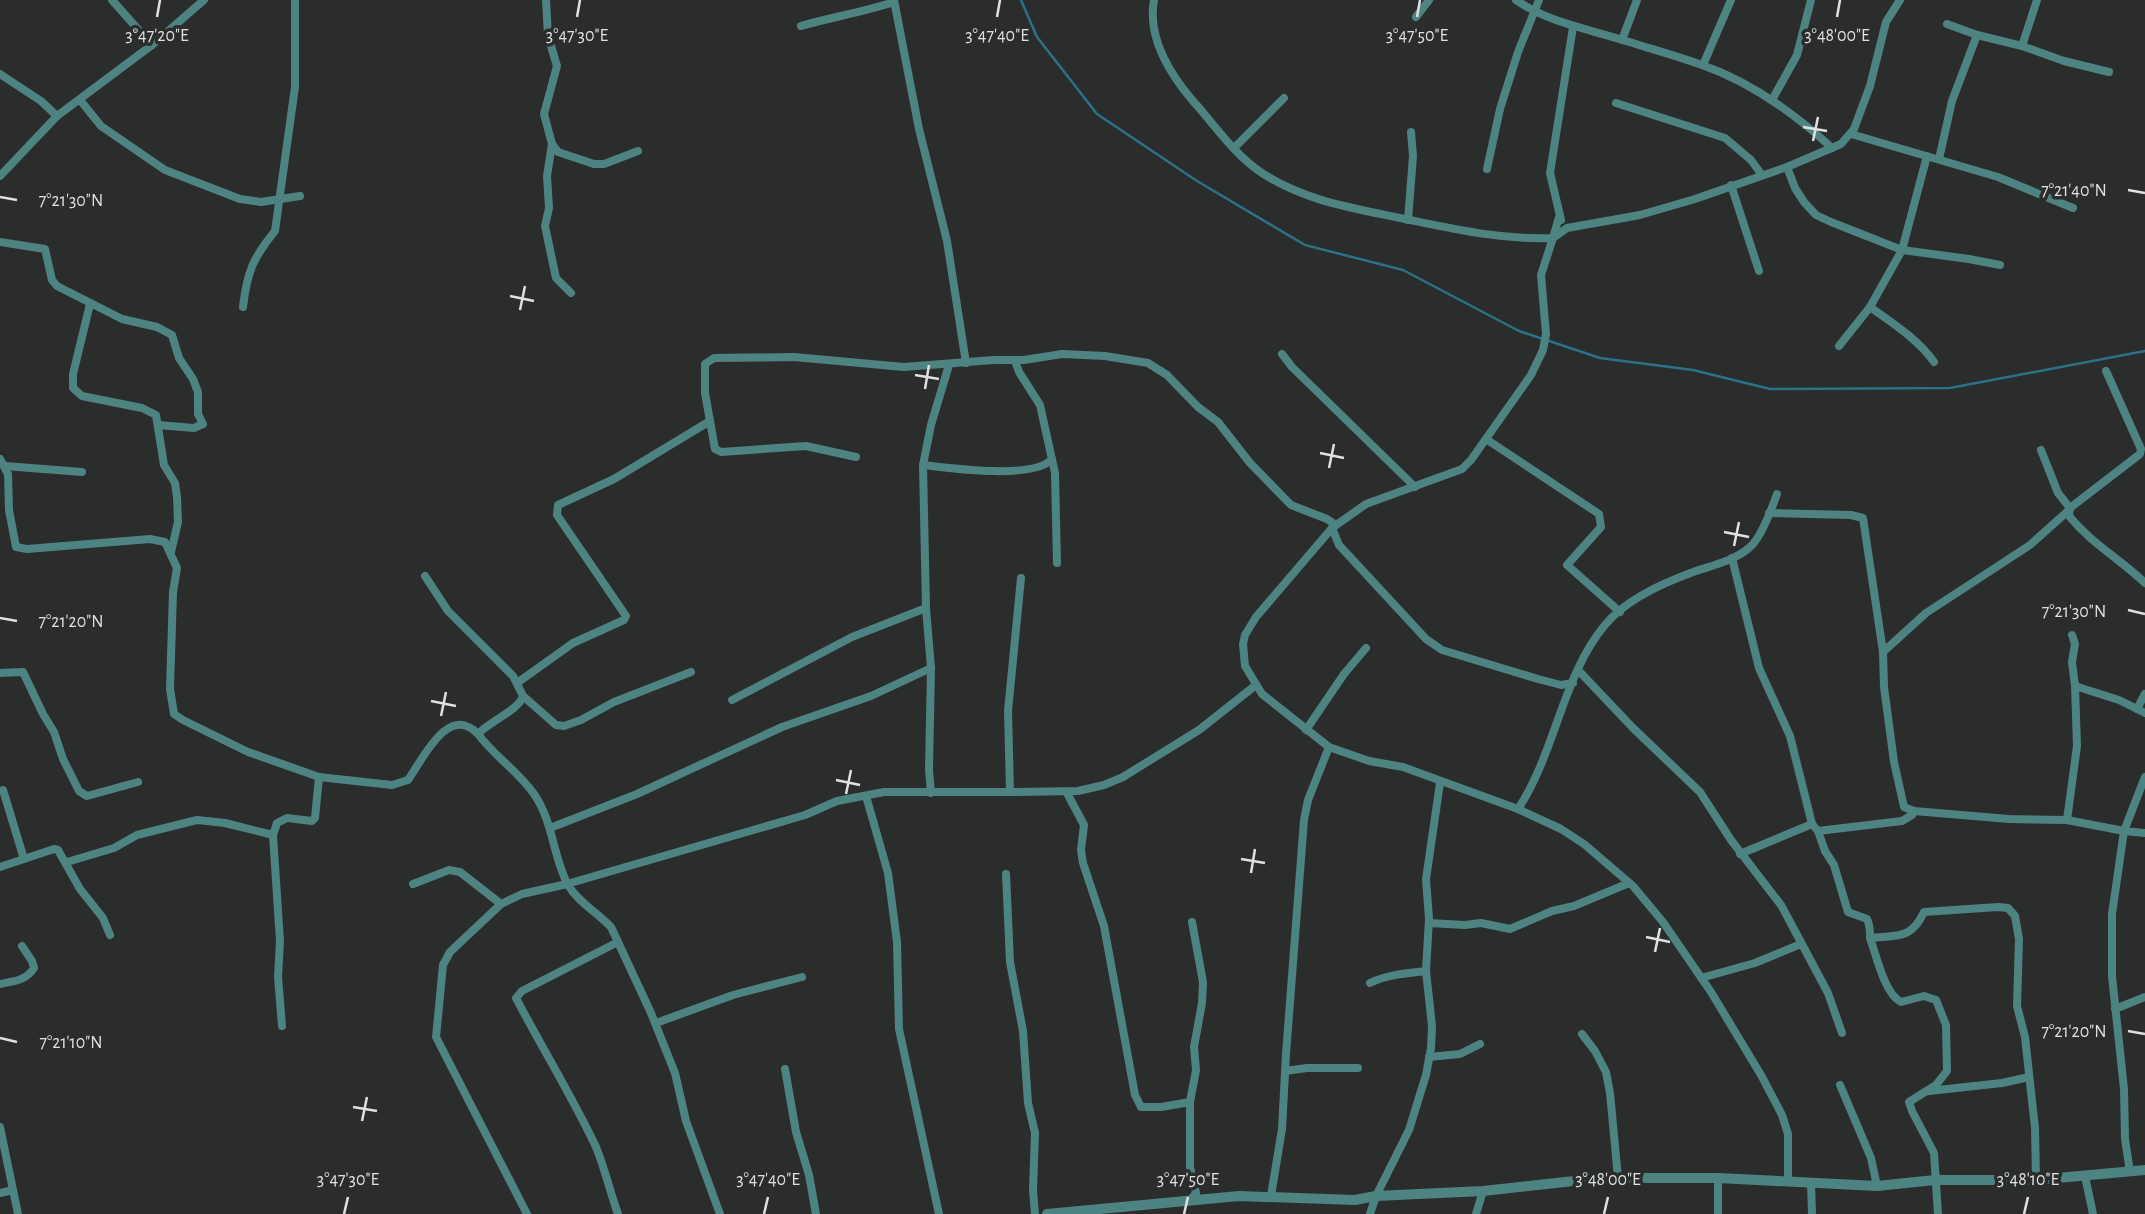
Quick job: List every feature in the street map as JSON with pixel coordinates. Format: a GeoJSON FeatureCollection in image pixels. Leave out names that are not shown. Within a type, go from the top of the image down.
{"type":"FeatureCollection","features":[{"type":"Feature","properties":{"kind":"street"},"geometry":{"type":"LineString","coordinates":[[112,0],[152,45]]}},
{"type":"Feature","properties":{"kind":"street"},"geometry":{"type":"LineString","coordinates":[[0,176],[57,116],[152,45],[204,0]]}},
{"type":"Feature","properties":{"kind":"street"},"geometry":{"type":"LineString","coordinates":[[546,0],[548,36],[557,66],[544,114],[552,144],[558,152],[594,164],[638,151]]}},
{"type":"Feature","properties":{"kind":"street"},"geometry":{"type":"LineString","coordinates":[[1154,0],[1151,15],[1153,27],[1164,59],[1187,93],[1234,148],[1256,169],[1296,192],[1342,206],[1443,228],[1511,238],[1553,238],[1567,228],[1640,215],[1787,167],[1841,144],[1851,134],[1870,86],[1886,22],[1900,0]]}},
{"type":"Feature","properties":{"kind":"street"},"geometry":{"type":"LineString","coordinates":[[1416,17],[1429,0]]}},
{"type":"Feature","properties":{"kind":"street"},"geometry":{"type":"LineString","coordinates":[[1516,0],[1533,11],[1573,27],[1703,65],[1739,81],[1772,100],[1832,148]]}},
{"type":"Feature","properties":{"kind":"street"},"geometry":{"type":"LineString","coordinates":[[1487,169],[1500,109],[1539,0]]}},
{"type":"Feature","properties":{"kind":"street"},"geometry":{"type":"LineString","coordinates":[[1622,40],[1637,0]]}},
{"type":"Feature","properties":{"kind":"street"},"geometry":{"type":"LineString","coordinates":[[1703,65],[1731,0]]}},
{"type":"Feature","properties":{"kind":"street"},"geometry":{"type":"LineString","coordinates":[[1772,100],[1797,55],[1811,0]]}},
{"type":"Feature","properties":{"kind":"street"},"geometry":{"type":"LineString","coordinates":[[2022,46],[2037,0]]}},
{"type":"Feature","properties":{"kind":"street"},"geometry":{"type":"LineString","coordinates":[[243,307],[247,277],[263,246],[275,231],[295,87],[294,1]]}},
{"type":"Feature","properties":{"kind":"street"},"geometry":{"type":"LineString","coordinates":[[801,26],[894,1],[919,129],[947,242],[966,363]]}},
{"type":"Feature","properties":{"kind":"street"},"geometry":{"type":"LineString","coordinates":[[1947,24],[2064,61],[2109,72]]}},
{"type":"Feature","properties":{"kind":"street"},"geometry":{"type":"LineString","coordinates":[[1567,228],[1559,216],[1550,173],[1573,27]]}},
{"type":"Feature","properties":{"kind":"street"},"geometry":{"type":"LineString","coordinates":[[1939,159],[1952,101],[1977,35]]}},
{"type":"Feature","properties":{"kind":"street"},"geometry":{"type":"LineString","coordinates":[[0,74],[41,101],[57,116]]}},
{"type":"Feature","properties":{"kind":"street"},"geometry":{"type":"LineString","coordinates":[[1234,148],[1284,98]]}},
{"type":"Feature","properties":{"kind":"street"},"geometry":{"type":"LineString","coordinates":[[80,100],[101,125],[165,170],[240,199],[261,202],[300,196]]}},
{"type":"Feature","properties":{"kind":"street"},"geometry":{"type":"LineString","coordinates":[[1616,103],[1725,138],[1751,160],[1762,175]]}},
{"type":"Feature","properties":{"kind":"street"},"geometry":{"type":"LineString","coordinates":[[1408,220],[1412,132]]}},
{"type":"Feature","properties":{"kind":"street"},"geometry":{"type":"LineString","coordinates":[[1851,134],[1998,177],[2073,208]]}},
{"type":"Feature","properties":{"kind":"street"},"geometry":{"type":"LineString","coordinates":[[552,144],[547,176],[550,208],[545,226],[556,278],[571,293]]}},
{"type":"Feature","properties":{"kind":"street"},"geometry":{"type":"LineString","coordinates":[[1839,346],[1870,307],[1902,250],[1927,156]]}},
{"type":"Feature","properties":{"kind":"street"},"geometry":{"type":"LineString","coordinates":[[1787,167],[1795,188],[1816,215],[1902,250],[2000,265]]}},
{"type":"Feature","properties":{"kind":"street"},"geometry":{"type":"LineString","coordinates":[[1731,185],[1759,271]]}},
{"type":"Feature","properties":{"kind":"street"},"geometry":{"type":"LineString","coordinates":[[1559,216],[1541,275],[1546,334],[1543,350],[1531,375],[1486,439],[1462,470],[1366,504],[1334,527],[1264,607],[1245,635],[1243,659],[1262,694],[1329,747],[1369,761],[1403,767],[1440,783],[1518,809],[1584,844],[1629,883],[1663,922],[1761,1075],[1782,1115],[1788,1134],[1788,1180]]}},
{"type":"Feature","properties":{"kind":"street"},"geometry":{"type":"LineString","coordinates":[[0,242],[45,249],[52,280],[57,286],[122,319],[157,327],[172,335],[179,358],[198,392],[198,414],[203,424],[194,428],[158,425]]}},
{"type":"Feature","properties":{"kind":"street"},"geometry":{"type":"LineString","coordinates":[[90,304],[73,374],[73,388],[82,396],[142,408],[156,415],[164,466],[175,483],[177,497],[178,522],[171,552]]}},
{"type":"Feature","properties":{"kind":"street"},"geometry":{"type":"LineString","coordinates":[[1870,307],[1927,351],[1934,362]]}},
{"type":"Feature","properties":{"kind":"street"},"geometry":{"type":"LineString","coordinates":[[856,457],[806,446],[721,452],[716,449],[705,393],[705,364],[713,358],[794,357],[904,367],[1015,361],[1074,354],[1130,360],[1157,367],[1198,407],[1218,422],[1275,491],[1291,505],[1327,519],[1334,527],[1339,545],[1426,639],[1443,650],[1538,680],[1561,685],[1573,683]]}},
{"type":"Feature","properties":{"kind":"street"},"geometry":{"type":"LineString","coordinates":[[1282,354],[1292,367],[1415,487]]}},
{"type":"Feature","properties":{"kind":"street"},"geometry":{"type":"LineString","coordinates":[[1015,361],[1040,405],[1052,459],[1056,482],[1057,563]]}},
{"type":"Feature","properties":{"kind":"street"},"geometry":{"type":"LineString","coordinates":[[931,793],[931,668],[926,608],[923,465],[931,425],[949,365]]}},
{"type":"Feature","properties":{"kind":"street"},"geometry":{"type":"LineString","coordinates":[[1883,652],[1926,612],[2030,545],[2069,509],[2140,454],[2141,449],[2106,371]]}},
{"type":"Feature","properties":{"kind":"street"},"geometry":{"type":"LineString","coordinates":[[517,683],[573,643],[624,620],[626,616],[556,515],[558,505],[614,479],[710,421]]}},
{"type":"Feature","properties":{"kind":"street"},"geometry":{"type":"LineString","coordinates":[[1486,439],[1598,514],[1601,527],[1567,565],[1620,612]]}},
{"type":"Feature","properties":{"kind":"street"},"geometry":{"type":"LineString","coordinates":[[2041,450],[2058,493],[2077,525],[2112,558],[2145,583]]}},
{"type":"Feature","properties":{"kind":"street"},"geometry":{"type":"LineString","coordinates":[[923,465],[984,472],[1035,468],[1048,464],[1052,459]]}},
{"type":"Feature","properties":{"kind":"street"},"geometry":{"type":"LineString","coordinates":[[2,463],[82,472]]}},
{"type":"Feature","properties":{"kind":"street"},"geometry":{"type":"LineString","coordinates":[[2,463],[8,474],[4,510],[16,547],[27,549],[150,538],[165,542],[177,568],[173,592],[170,689],[174,714],[248,752],[319,777],[392,785],[408,780],[443,730],[458,724],[471,726],[494,755],[509,766],[534,794],[550,828],[567,884],[611,927],[656,1023],[675,1073],[686,1121],[720,1214]]}},
{"type":"Feature","properties":{"kind":"street"},"geometry":{"type":"LineString","coordinates":[[1518,809],[1540,770],[1578,670],[1605,624],[1659,587],[1732,558],[1752,546],[1777,495]]}},
{"type":"Feature","properties":{"kind":"street"},"geometry":{"type":"LineString","coordinates":[[1769,513],[1851,515],[1863,518],[1883,652],[1884,687],[1900,798],[1904,807],[1914,811],[2009,819],[2067,820],[2145,833]]}},
{"type":"Feature","properties":{"kind":"street"},"geometry":{"type":"LineString","coordinates":[[1732,558],[1759,668],[1790,736],[1815,828],[1834,865],[1849,912],[1867,919],[1871,928],[1870,938],[1889,993],[1894,999],[1901,1002],[1930,997],[1936,1000],[1942,1014],[1948,1040],[1949,1064],[1945,1075],[1936,1085],[1909,1102],[1934,1153],[1938,1214]]}},
{"type":"Feature","properties":{"kind":"street"},"geometry":{"type":"LineString","coordinates":[[425,576],[448,611],[513,676],[523,696],[556,725],[564,726],[580,720],[614,702],[691,672]]}},
{"type":"Feature","properties":{"kind":"street"},"geometry":{"type":"LineString","coordinates":[[1010,792],[1008,712],[1021,578]]}},
{"type":"Feature","properties":{"kind":"street"},"geometry":{"type":"LineString","coordinates":[[732,700],[852,637],[926,608]]}},
{"type":"Feature","properties":{"kind":"street"},"geometry":{"type":"LineString","coordinates":[[2067,820],[2077,746],[2075,686],[2071,662],[2075,644],[2071,635]]}},
{"type":"Feature","properties":{"kind":"street"},"geometry":{"type":"LineString","coordinates":[[1306,730],[1344,674],[1366,648]]}},
{"type":"Feature","properties":{"kind":"street"},"geometry":{"type":"LineString","coordinates":[[550,828],[637,794],[774,731],[871,696],[931,668]]}},
{"type":"Feature","properties":{"kind":"street"},"geometry":{"type":"LineString","coordinates":[[1578,670],[1633,728],[1700,792],[1740,853],[1781,905],[1828,993],[1842,1033]]}},
{"type":"Feature","properties":{"kind":"street"},"geometry":{"type":"LineString","coordinates":[[0,673],[23,672],[54,732],[62,759],[79,791],[87,796],[138,782]]}},
{"type":"Feature","properties":{"kind":"street"},"geometry":{"type":"LineString","coordinates":[[527,1214],[436,1037],[443,965],[450,952],[501,904],[522,894],[567,884],[805,814],[837,801],[884,792],[1067,793],[1091,789],[1123,777],[1199,730],[1256,685]]}},
{"type":"Feature","properties":{"kind":"street"},"geometry":{"type":"LineString","coordinates":[[2075,686],[2141,711],[2145,694]]}},
{"type":"Feature","properties":{"kind":"street"},"geometry":{"type":"LineString","coordinates":[[478,734],[487,724],[518,706],[523,696]]}},
{"type":"Feature","properties":{"kind":"street"},"geometry":{"type":"LineString","coordinates":[[1271,1196],[1282,1129],[1304,820],[1308,800],[1329,747]]}},
{"type":"Feature","properties":{"kind":"street"},"geometry":{"type":"LineString","coordinates":[[282,1026],[273,835],[277,822],[287,818],[312,821],[315,818],[319,777]]}},
{"type":"Feature","properties":{"kind":"street"},"geometry":{"type":"LineString","coordinates":[[2130,1172],[2115,1009],[2112,914],[2124,831],[2145,777]]}},
{"type":"Feature","properties":{"kind":"street"},"geometry":{"type":"LineString","coordinates":[[1370,1214],[1376,1196],[1409,1130],[1429,1057],[1432,1026],[1426,971],[1429,923],[1426,873],[1440,783]]}},
{"type":"Feature","properties":{"kind":"street"},"geometry":{"type":"LineString","coordinates":[[3,790],[24,859]]}},
{"type":"Feature","properties":{"kind":"street"},"geometry":{"type":"LineString","coordinates":[[1067,793],[1084,825],[1081,850],[1083,863],[1104,926],[1135,1095],[1141,1107],[1190,1102]]}},
{"type":"Feature","properties":{"kind":"street"},"geometry":{"type":"LineString","coordinates":[[866,796],[888,873],[897,942],[900,1029],[939,1214]]}},
{"type":"Feature","properties":{"kind":"street"},"geometry":{"type":"LineString","coordinates":[[1740,853],[1815,828],[1902,821],[1914,811]]}},
{"type":"Feature","properties":{"kind":"street"},"geometry":{"type":"LineString","coordinates":[[67,862],[114,848],[137,835],[197,820],[225,823],[273,835]]}},
{"type":"Feature","properties":{"kind":"street"},"geometry":{"type":"LineString","coordinates":[[0,867],[58,850],[80,889],[103,918],[110,935]]}},
{"type":"Feature","properties":{"kind":"street"},"geometry":{"type":"LineString","coordinates":[[413,884],[449,870],[460,872],[501,904]]}},
{"type":"Feature","properties":{"kind":"street"},"geometry":{"type":"LineString","coordinates":[[1006,874],[1010,962],[1023,1031],[1028,1102],[1035,1133],[1035,1214]]}},
{"type":"Feature","properties":{"kind":"street"},"geometry":{"type":"LineString","coordinates":[[1429,923],[1481,923],[1510,929],[1629,883]]}},
{"type":"Feature","properties":{"kind":"street"},"geometry":{"type":"LineString","coordinates":[[1870,938],[1908,934],[1917,926],[1924,912],[2008,908],[2015,916],[2019,939],[2017,1006],[2025,1037],[2035,1128],[2036,1180]]}},
{"type":"Feature","properties":{"kind":"street"},"geometry":{"type":"LineString","coordinates":[[1191,1199],[1196,1193],[1190,1167],[1190,1102],[1195,1079],[1194,1047],[1203,982],[1192,922]]}},
{"type":"Feature","properties":{"kind":"street"},"geometry":{"type":"LineString","coordinates":[[618,942],[522,991],[516,998],[559,1079],[572,1097],[591,1137],[607,1175],[618,1214]]}},
{"type":"Feature","properties":{"kind":"street"},"geometry":{"type":"LineString","coordinates":[[1701,978],[1766,959],[1801,944]]}},
{"type":"Feature","properties":{"kind":"street"},"geometry":{"type":"LineString","coordinates":[[0,984],[20,980],[34,968],[22,946]]}},
{"type":"Feature","properties":{"kind":"street"},"geometry":{"type":"LineString","coordinates":[[1370,983],[1381,978],[1426,971]]}},
{"type":"Feature","properties":{"kind":"street"},"geometry":{"type":"LineString","coordinates":[[656,1023],[733,995],[802,977]]}},
{"type":"Feature","properties":{"kind":"street"},"geometry":{"type":"LineString","coordinates":[[2115,1009],[2145,997]]}},
{"type":"Feature","properties":{"kind":"street"},"geometry":{"type":"LineString","coordinates":[[1583,1034],[1606,1072],[1618,1178]]}},
{"type":"Feature","properties":{"kind":"street"},"geometry":{"type":"LineString","coordinates":[[1429,1057],[1460,1054],[1480,1044]]}},
{"type":"Feature","properties":{"kind":"street"},"geometry":{"type":"LineString","coordinates":[[1285,1071],[1358,1068]]}},
{"type":"Feature","properties":{"kind":"street"},"geometry":{"type":"LineString","coordinates":[[785,1069],[796,1132],[809,1175],[816,1214]]}},
{"type":"Feature","properties":{"kind":"street"},"geometry":{"type":"LineString","coordinates":[[1926,1091],[2002,1083],[2029,1077]]}},
{"type":"Feature","properties":{"kind":"street"},"geometry":{"type":"LineString","coordinates":[[1840,1085],[1871,1158],[1877,1186]]}},
{"type":"Feature","properties":{"kind":"street"},"geometry":{"type":"LineString","coordinates":[[0,1127],[1,1144],[18,1214]]}},
{"type":"Feature","properties":{"kind":"street"},"geometry":{"type":"LineString","coordinates":[[1047,1214],[1191,1199],[1271,1196],[1355,1200],[1376,1196],[1483,1191],[1618,1178],[1788,1180],[1811,1184],[1877,1186],[1935,1180],[2036,1180],[2145,1170]]}},
{"type":"Feature","properties":{"kind":"street"},"geometry":{"type":"LineString","coordinates":[[2085,1177],[2093,1214]]}},
{"type":"Feature","properties":{"kind":"street"},"geometry":{"type":"LineString","coordinates":[[1718,1178],[1718,1214]]}},
{"type":"Feature","properties":{"kind":"street"},"geometry":{"type":"LineString","coordinates":[[1811,1184],[1812,1214]]}},
{"type":"Feature","properties":{"kind":"street"},"geometry":{"type":"LineString","coordinates":[[0,1194],[13,1190]]}},
{"type":"Feature","properties":{"kind":"street"},"geometry":{"type":"LineString","coordinates":[[1476,1214],[1483,1191]]}},
{"type":"Feature","properties":{"kind":"waterway"},"geometry":{"type":"LineString","coordinates":[[1021,0],[1037,37],[1097,114],[1197,181],[1305,245],[1403,270],[1519,331],[1600,358],[1693,370],[1770,389],[1950,388],[2145,351]]}}]}
